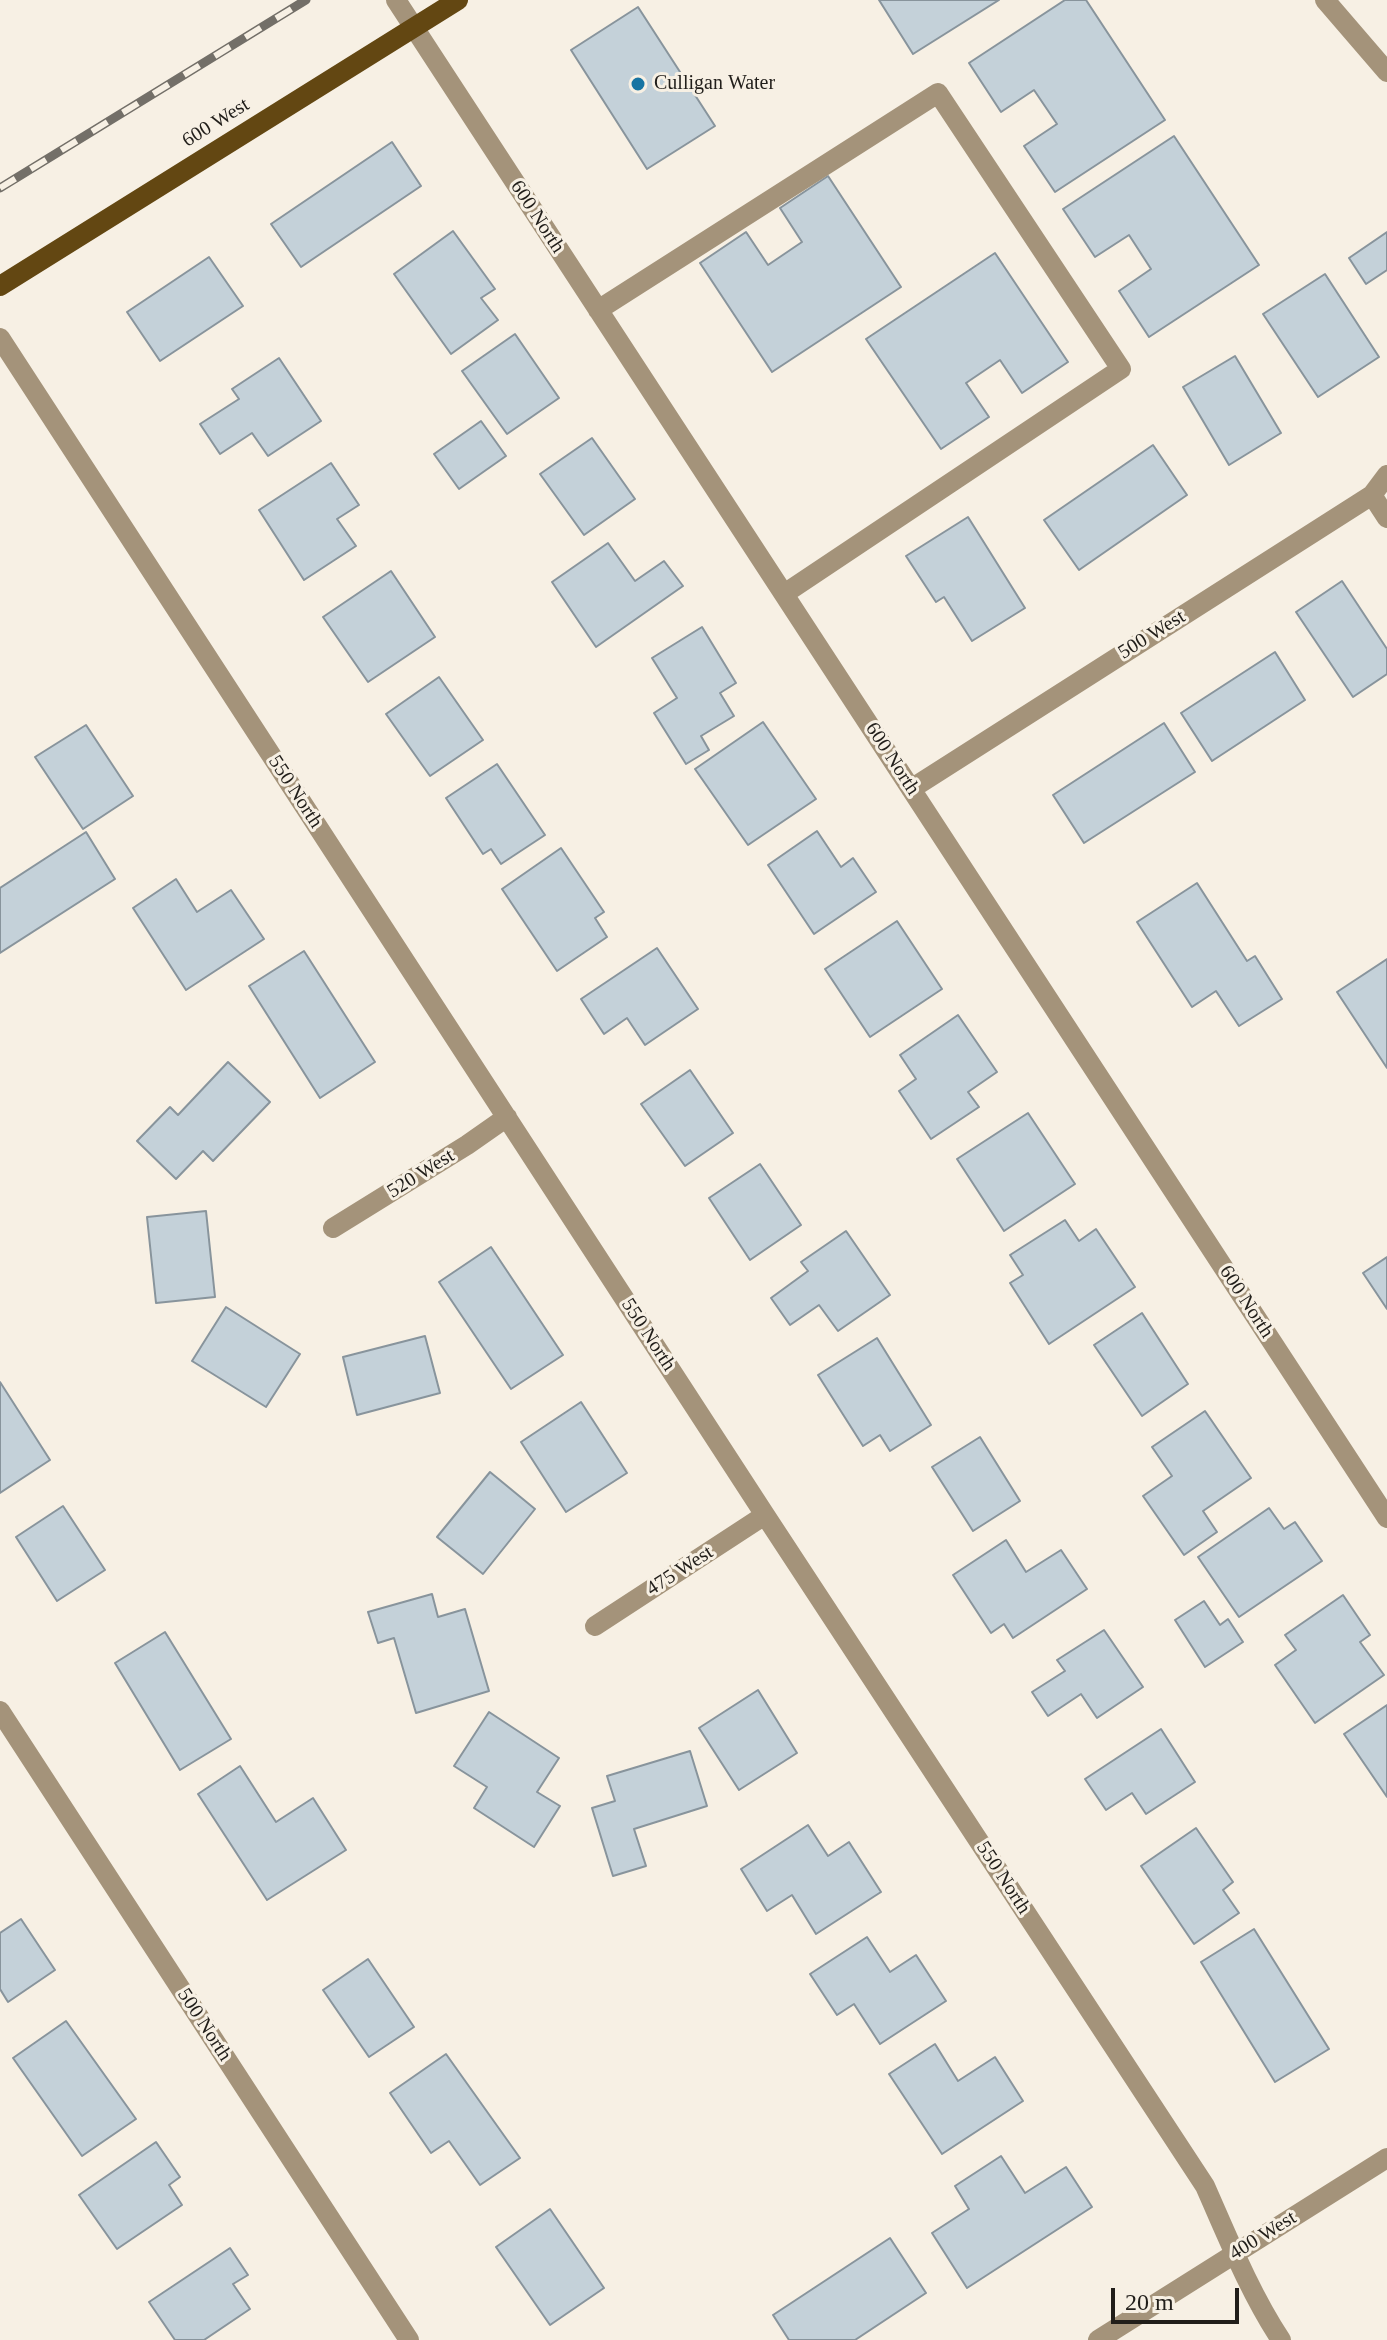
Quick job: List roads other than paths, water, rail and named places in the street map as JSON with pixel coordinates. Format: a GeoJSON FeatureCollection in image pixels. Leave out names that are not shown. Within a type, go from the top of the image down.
{"type":"FeatureCollection","features":[{"type":"Feature","properties":{"kind":"main road","name":"600 West"},"geometry":{"type":"LineString","coordinates":[[0,286],[458,0]]}},
{"type":"Feature","properties":{"kind":"street","name":"600 North"},"geometry":{"type":"LineString","coordinates":[[396,0],[1387,1518]]}},
{"type":"Feature","properties":{"kind":"street"},"geometry":{"type":"LineString","coordinates":[[1325,0],[1387,72]]}},
{"type":"Feature","properties":{"kind":"street"},"geometry":{"type":"LineString","coordinates":[[598,310],[938,93],[1121,369],[784,594]]}},
{"type":"Feature","properties":{"kind":"street","name":"550 North"},"geometry":{"type":"LineString","coordinates":[[0,338],[1205,2186],[1235,2253],[1281,2340]]}},
{"type":"Feature","properties":{"kind":"street","name":"500 West"},"geometry":{"type":"LineString","coordinates":[[911,789],[1372,495],[1387,475]]}},
{"type":"Feature","properties":{"kind":"street"},"geometry":{"type":"LineString","coordinates":[[1372,495],[1387,518]]}},
{"type":"Feature","properties":{"kind":"street","name":"520 West"},"geometry":{"type":"LineString","coordinates":[[333,1228],[507,1117]]}},
{"type":"Feature","properties":{"kind":"street","name":"475 West"},"geometry":{"type":"LineString","coordinates":[[595,1626],[765,1515]]}},
{"type":"Feature","properties":{"kind":"street","name":"500 North"},"geometry":{"type":"LineString","coordinates":[[0,1711],[409,2340]]}},
{"type":"Feature","properties":{"kind":"street","name":"400 West"},"geometry":{"type":"LineString","coordinates":[[1098,2340],[1387,2158]]}},
{"type":"Feature","properties":{"kind":"railway"},"geometry":{"type":"LineString","coordinates":[[0,188],[306,0]]}},
{"type":"Feature","properties":{"kind":"place","name":"Culligan Water"},"geometry":{"type":"Point","coordinates":[638,84]}}]}
